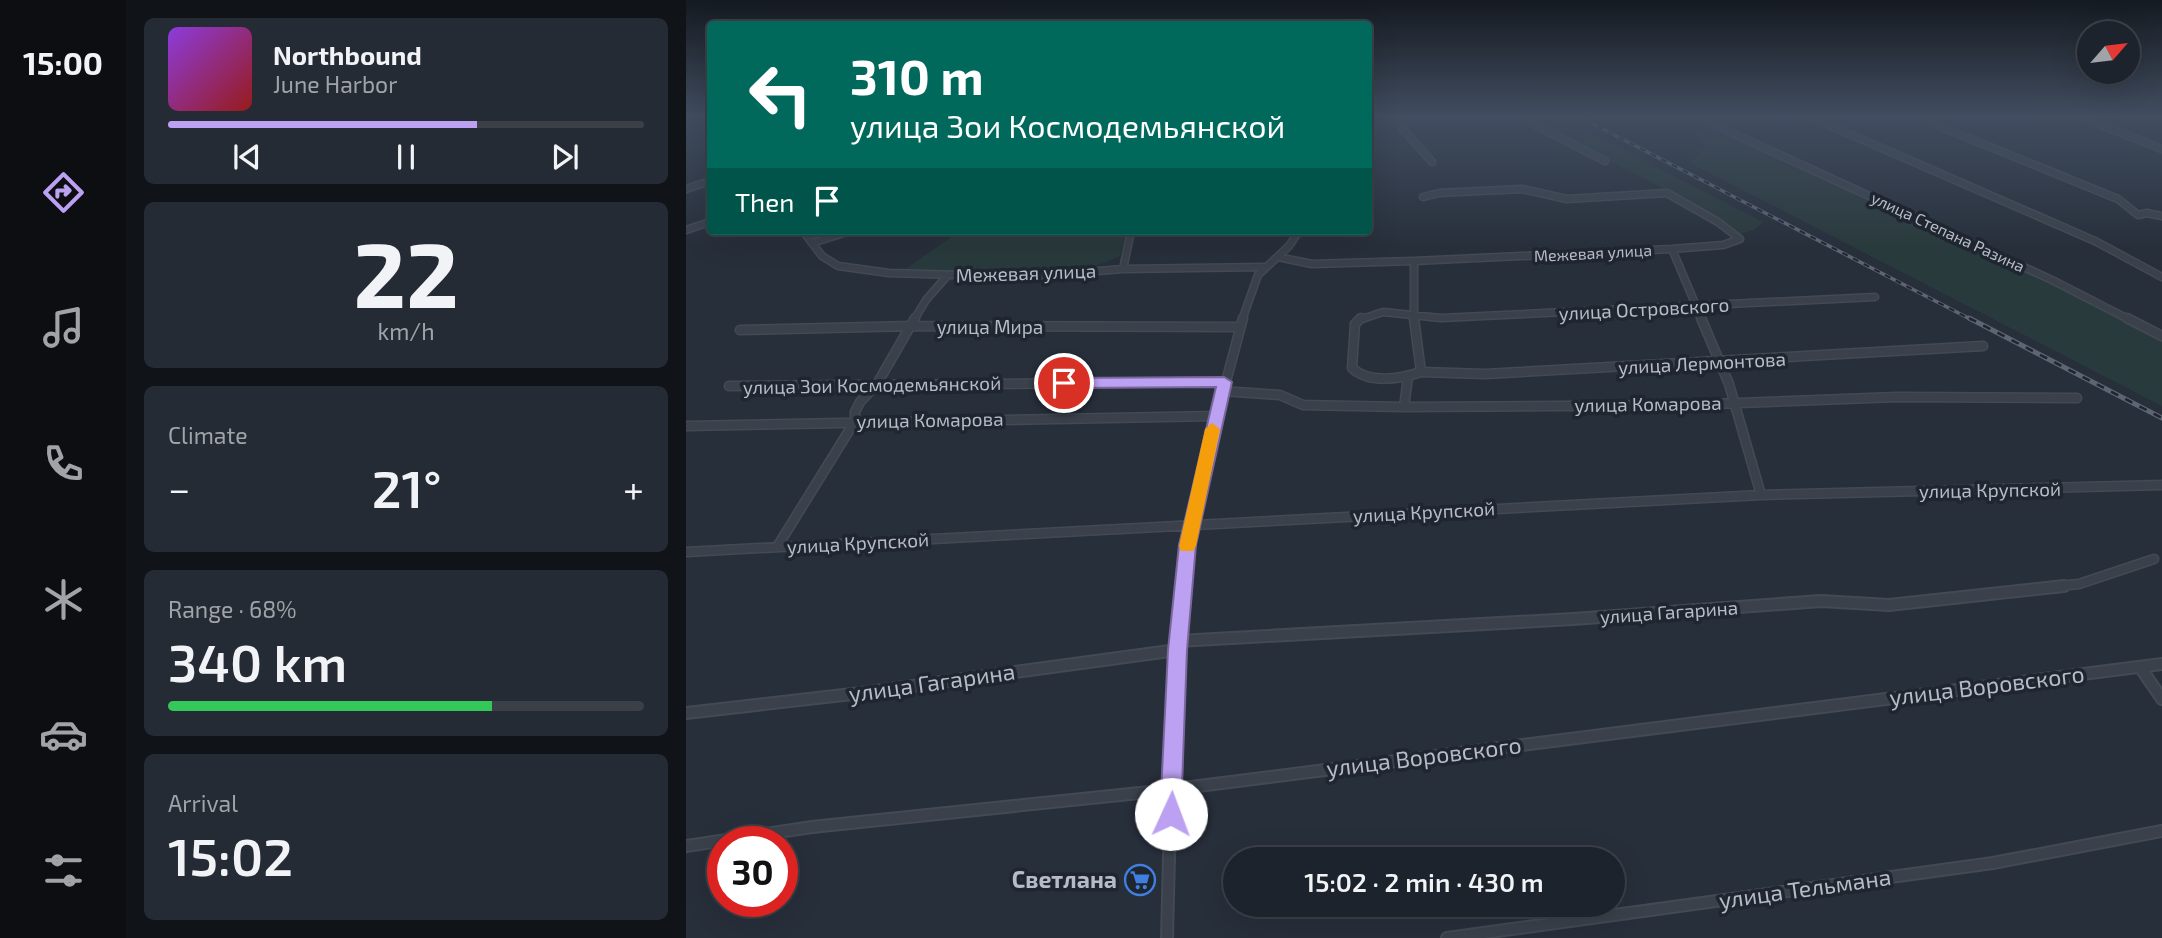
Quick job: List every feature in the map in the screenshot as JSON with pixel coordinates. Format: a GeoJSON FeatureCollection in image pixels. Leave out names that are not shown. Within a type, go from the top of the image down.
{"type":"FeatureCollection","features":[{"type":"Feature","properties":{"kind":"street"},"geometry":{"type":"LineString","coordinates":[[1429,159],[1432,162]]}},
{"type":"Feature","properties":{"kind":"street"},"geometry":{"type":"LineString","coordinates":[[1601,159],[1605,161]]}},
{"type":"Feature","properties":{"kind":"street","name":"улица Степана Разина"},"geometry":{"type":"LineString","coordinates":[[1791,159],[2052,280],[2162,336]]}},
{"type":"Feature","properties":{"kind":"street"},"geometry":{"type":"LineString","coordinates":[[1906,159],[2095,241],[2162,276]]}},
{"type":"Feature","properties":{"kind":"street"},"geometry":{"type":"LineString","coordinates":[[2019,159],[2118,199],[2138,215],[2162,216]]}},
{"type":"Feature","properties":{"kind":"street"},"geometry":{"type":"LineString","coordinates":[[686,189],[707,182]]}},
{"type":"Feature","properties":{"kind":"street","name":"Межевая улица"},"geometry":{"type":"LineString","coordinates":[[1278,257],[1312,264],[1414,261],[1672,249],[1723,245],[1740,239],[1718,222],[1667,193],[1567,200],[1522,189],[1439,193],[1423,197]]}},
{"type":"Feature","properties":{"kind":"street"},"geometry":{"type":"LineString","coordinates":[[686,230],[707,223]]}},
{"type":"Feature","properties":{"kind":"street","name":"Межевая улица"},"geometry":{"type":"LineString","coordinates":[[806,235],[822,256],[838,266],[889,273],[1024,277],[1123,269],[1264,267]]}},
{"type":"Feature","properties":{"kind":"street"},"geometry":{"type":"LineString","coordinates":[[812,243],[837,235]]}},
{"type":"Feature","properties":{"kind":"street"},"geometry":{"type":"LineString","coordinates":[[1123,269],[1130,235]]}},
{"type":"Feature","properties":{"kind":"street"},"geometry":{"type":"LineString","coordinates":[[1167,938],[1178,646],[1192,525],[1215,416],[1253,283],[1264,267],[1278,257],[1296,235]]}},
{"type":"Feature","properties":{"kind":"street"},"geometry":{"type":"LineString","coordinates":[[1672,249],[1721,363],[1761,495]]}},
{"type":"Feature","properties":{"kind":"street"},"geometry":{"type":"LineString","coordinates":[[1404,407],[1408,377],[1421,372],[1413,313],[1414,261]]}},
{"type":"Feature","properties":{"kind":"street"},"geometry":{"type":"LineString","coordinates":[[777,547],[855,421],[855,412],[860,402],[877,384],[926,300],[947,276]]}},
{"type":"Feature","properties":{"kind":"street","name":"улица Островского"},"geometry":{"type":"LineString","coordinates":[[1408,377],[1361,376],[1352,368],[1355,324],[1359,318],[1371,314],[1413,313],[1441,318],[1697,308],[1875,297]]}},
{"type":"Feature","properties":{"kind":"street","name":"улица Мира"},"geometry":{"type":"LineString","coordinates":[[740,330],[776,332],[819,328],[1240,327]]}},
{"type":"Feature","properties":{"kind":"street","name":"улица Лермонтова"},"geometry":{"type":"LineString","coordinates":[[1421,372],[1485,374],[1721,363],[1983,346]]}},
{"type":"Feature","properties":{"kind":"street","name":"улица Зои Космодемьянской"},"geometry":{"type":"LineString","coordinates":[[729,386],[877,384],[1223,387]]}},
{"type":"Feature","properties":{"kind":"street","name":"улица Комарова"},"geometry":{"type":"LineString","coordinates":[[1223,387],[1280,395],[1303,405],[1404,407],[1897,397],[2077,398]]}},
{"type":"Feature","properties":{"kind":"street","name":"улица Комарова"},"geometry":{"type":"LineString","coordinates":[[686,426],[1215,416]]}},
{"type":"Feature","properties":{"kind":"street","name":"улица Крупской"},"geometry":{"type":"LineString","coordinates":[[686,552],[1761,495],[2162,485]]}},
{"type":"Feature","properties":{"kind":"street","name":"улица Гагарина"},"geometry":{"type":"LineString","coordinates":[[686,713],[861,693],[1178,646],[1821,601],[1889,605],[2079,584],[2154,559]]}},
{"type":"Feature","properties":{"kind":"street","name":"улица Воровского"},"geometry":{"type":"LineString","coordinates":[[686,846],[812,827],[1171,789],[2162,664]]}},
{"type":"Feature","properties":{"kind":"street"},"geometry":{"type":"LineString","coordinates":[[2140,667],[2162,699]]}},
{"type":"Feature","properties":{"kind":"street","name":"улица Тельмана"},"geometry":{"type":"LineString","coordinates":[[1447,938],[1993,863],[2162,831]]}},
{"type":"Feature","properties":{"kind":"shaded area"},"geometry":{"type":"Polygon","coordinates":[[[1605,159],[1641,159],[1763,222],[1754,230],[1739,234],[1658,186],[1605,159]]]}},
{"type":"Feature","properties":{"kind":"shaded area"},"geometry":{"type":"Polygon","coordinates":[[[1694,159],[1787,159],[2044,280],[2162,341],[2162,406],[1690,163],[1694,159]]]}},
{"type":"Feature","properties":{"kind":"shaded area"},"geometry":{"type":"Polygon","coordinates":[[[954,235],[1125,235],[1120,256],[1091,268],[962,272],[904,270],[954,235]]]}},
{"type":"Feature","properties":{"kind":"railway"},"geometry":{"type":"LineString","coordinates":[[1661,159],[1972,320]]}},
{"type":"Feature","properties":{"kind":"railway"},"geometry":{"type":"LineString","coordinates":[[1969,318],[2162,418]]}},
{"type":"Feature","properties":{"kind":"slow traffic"},"geometry":{"type":"LineString","coordinates":[[1187,546],[1212,429]]}},
{"type":"Feature","properties":{"kind":"place","name":"Светлана"},"geometry":{"type":"Point","coordinates":[1140,880]}},
{"type":"Feature","properties":{"kind":"route"},"geometry":{"type":"LineString","coordinates":[[1064,383],[1224,382],[1187,545],[1177,650],[1171,814]]}}]}
